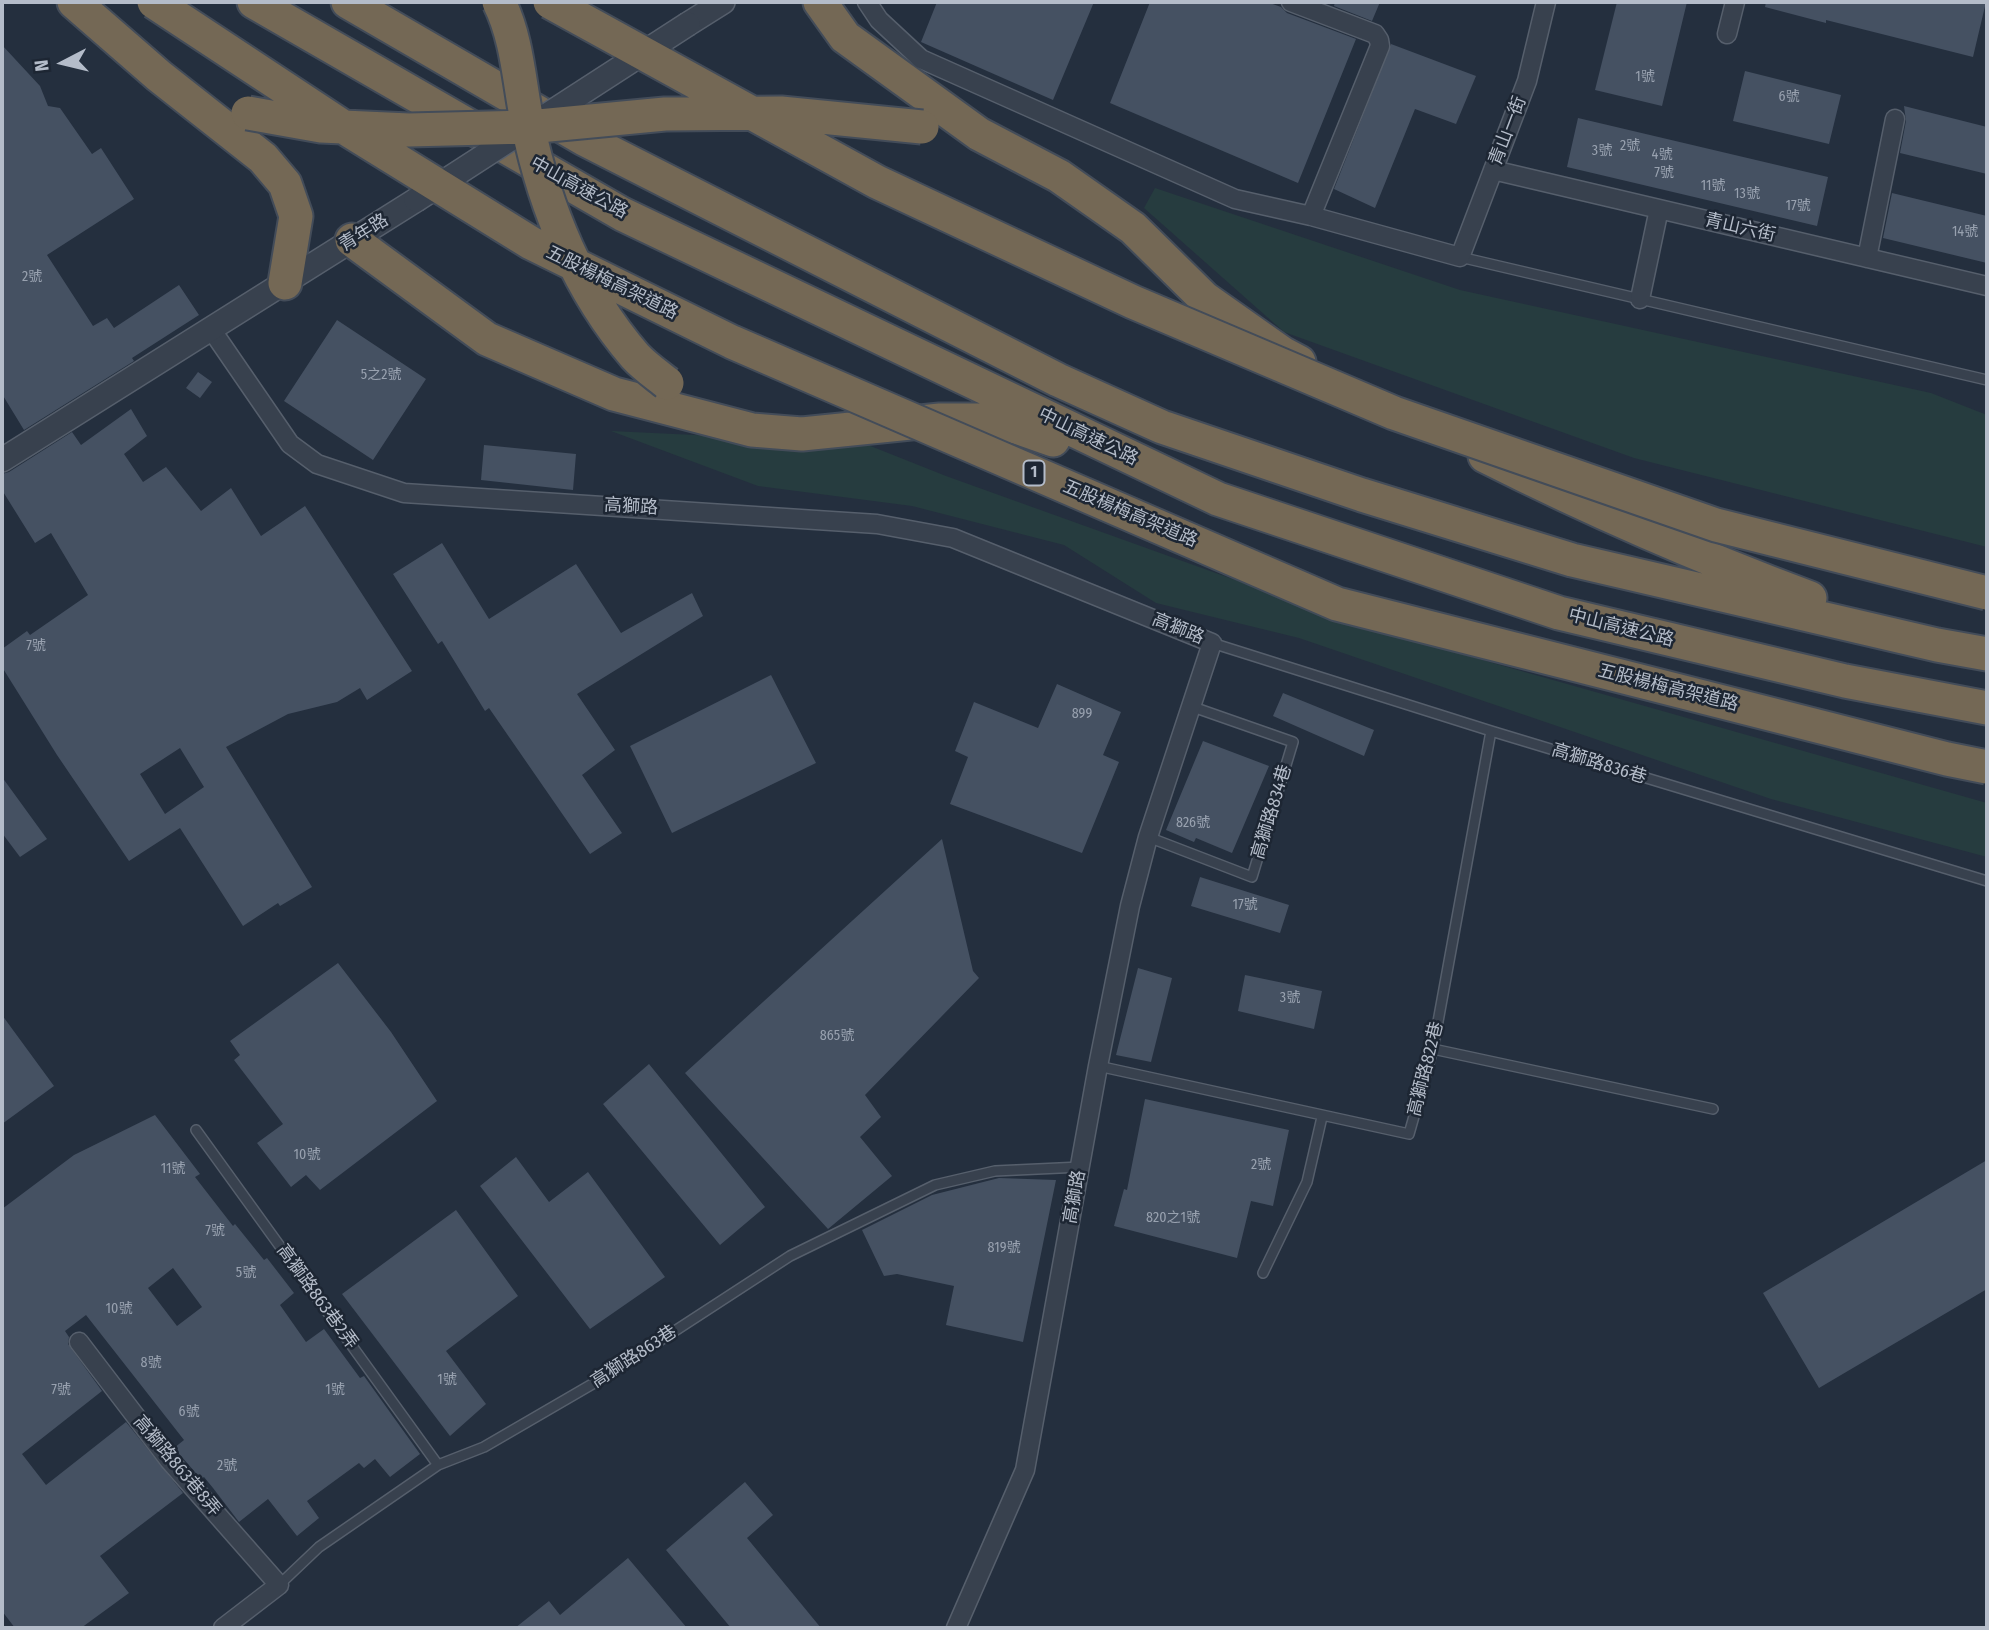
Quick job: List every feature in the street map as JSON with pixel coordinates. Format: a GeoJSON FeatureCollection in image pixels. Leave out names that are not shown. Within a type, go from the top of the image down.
{"type":"FeatureCollection","features":[{"type":"Feature","properties":{"kind":"highway"},"geometry":{"type":"LineString","coordinates":[[74,2],[159,76],[263,158],[285,184],[296,216],[285,283]]}},
{"type":"Feature","properties":{"kind":"highway","name":"五股楊梅高架道路"},"geometry":{"type":"LineString","coordinates":[[154,2],[345,128],[531,243],[732,342],[1337,604],[1987,767]]}},
{"type":"Feature","properties":{"kind":"highway","name":"中山高速公路"},"geometry":{"type":"LineString","coordinates":[[254,2],[622,214],[1218,499],[1559,613],[1845,681],[1987,708]]}},
{"type":"Feature","properties":{"kind":"highway"},"geometry":{"type":"LineString","coordinates":[[348,2],[584,139],[1058,380],[1162,427],[1362,495],[1572,560],[1937,645],[1987,654]]}},
{"type":"Feature","properties":{"kind":"highway"},"geometry":{"type":"LineString","coordinates":[[499,2],[509,23],[528,127],[555,223],[590,294],[636,357],[711,420]]}},
{"type":"Feature","properties":{"kind":"highway"},"geometry":{"type":"LineString","coordinates":[[550,2],[877,183],[1133,302],[1394,413],[1716,525],[1987,593]]}},
{"type":"Feature","properties":{"kind":"highway"},"geometry":{"type":"LineString","coordinates":[[820,2],[845,37],[979,134],[1059,176],[1133,228],[1204,299],[1282,353],[1530,479],[1738,571],[1937,645]]}},
{"type":"Feature","properties":{"kind":"highway"},"geometry":{"type":"LineString","coordinates":[[159,76],[248,113],[321,126],[409,130],[528,127],[665,114],[755,113],[794,114],[979,134]]}},
{"type":"Feature","properties":{"kind":"highway"},"geometry":{"type":"LineString","coordinates":[[352,240],[488,339],[614,394],[752,430],[802,434],[940,420],[980,420],[1016,427],[1218,499]]}},
{"type":"Feature","properties":{"kind":"street","name":"青年路"},"geometry":{"type":"LineString","coordinates":[[2,460],[416,200],[723,2]]}},
{"type":"Feature","properties":{"kind":"street"},"geometry":{"type":"LineString","coordinates":[[867,2],[879,20],[921,58],[1235,199],[1311,216],[1460,257]]}},
{"type":"Feature","properties":{"kind":"street"},"geometry":{"type":"LineString","coordinates":[[1291,2],[1374,34],[1380,40],[1380,46],[1311,216]]}},
{"type":"Feature","properties":{"kind":"street","name":"青山一街"},"geometry":{"type":"LineString","coordinates":[[1460,257],[1527,81],[1546,2]]}},
{"type":"Feature","properties":{"kind":"street"},"geometry":{"type":"LineString","coordinates":[[1727,34],[1735,2]]}},
{"type":"Feature","properties":{"kind":"street"},"geometry":{"type":"LineString","coordinates":[[1867,258],[1895,119]]}},
{"type":"Feature","properties":{"kind":"street","name":"青山六街"},"geometry":{"type":"LineString","coordinates":[[1493,170],[1987,286]]}},
{"type":"Feature","properties":{"kind":"street"},"geometry":{"type":"LineString","coordinates":[[1640,299],[1659,209]]}},
{"type":"Feature","properties":{"kind":"street","name":"高獅路"},"geometry":{"type":"LineString","coordinates":[[211,328],[290,444],[317,464],[404,494],[877,524],[953,538],[1212,643],[1148,837],[1130,906],[1098,1066],[1025,1470],[956,1628]]}},
{"type":"Feature","properties":{"kind":"street","name":"高獅路863巷8弄"},"geometry":{"type":"LineString","coordinates":[[79,1342],[169,1460],[279,1586]]}},
{"type":"Feature","properties":{"kind":"street","name":"高獅路863巷"},"geometry":{"type":"LineString","coordinates":[[223,1628],[279,1586]]}},
{"type":"Feature","properties":{"kind":"lane"},"geometry":{"type":"LineString","coordinates":[[1460,257],[1987,380]]}},
{"type":"Feature","properties":{"kind":"lane","name":"高獅路836巷"},"geometry":{"type":"LineString","coordinates":[[1212,643],[1491,732],[1987,881]]}},
{"type":"Feature","properties":{"kind":"lane","name":"高獅路834巷"},"geometry":{"type":"LineString","coordinates":[[1148,837],[1252,877],[1293,742],[1193,707]]}},
{"type":"Feature","properties":{"kind":"lane","name":"高獅路822巷"},"geometry":{"type":"LineString","coordinates":[[1098,1066],[1409,1134],[1433,1049],[1491,732]]}},
{"type":"Feature","properties":{"kind":"lane"},"geometry":{"type":"LineString","coordinates":[[1433,1049],[1713,1109]]}},
{"type":"Feature","properties":{"kind":"lane"},"geometry":{"type":"LineString","coordinates":[[1263,1273],[1307,1182],[1322,1117]]}},
{"type":"Feature","properties":{"kind":"lane","name":"高獅路863巷2弄"},"geometry":{"type":"LineString","coordinates":[[196,1130],[438,1465]]}},
{"type":"Feature","properties":{"kind":"lane","name":"高獅路863巷"},"geometry":{"type":"LineString","coordinates":[[279,1586],[320,1547],[438,1465],[484,1447],[601,1379],[790,1256],[935,1185],[995,1171],[1081,1167]]}},
{"type":"Feature","properties":{"kind":"green space"},"geometry":{"type":"Polygon","coordinates":[[[1155,188],[1460,290],[1931,393],[1987,415],[1987,547],[1634,458],[1284,332],[1144,208],[1155,188]]]}},
{"type":"Feature","properties":{"kind":"green space"},"geometry":{"type":"Polygon","coordinates":[[[611,431],[863,443],[946,476],[1366,627],[1987,803],[1987,857],[1771,799],[1299,638],[1156,603],[1064,545],[912,506],[758,486],[611,431]]]}},
{"type":"Feature","properties":{"kind":"building"},"geometry":{"type":"Polygon","coordinates":[[[937,2],[1094,2],[1053,100],[921,42],[937,2]]]}},
{"type":"Feature","properties":{"kind":"building"},"geometry":{"type":"Polygon","coordinates":[[[1150,2],[1267,2],[1281,7],[1287,13],[1356,39],[1298,183],[1110,103],[1150,2]]]}},
{"type":"Feature","properties":{"kind":"building"},"geometry":{"type":"Polygon","coordinates":[[[1335,2],[1380,2],[1372,21],[1334,6],[1335,2]]]}},
{"type":"Feature","properties":{"kind":"building"},"geometry":{"type":"Polygon","coordinates":[[[1617,2],[1687,2],[1662,106],[1595,90],[1617,2]]]}},
{"type":"Feature","properties":{"kind":"building"},"geometry":{"type":"Polygon","coordinates":[[[1766,2],[1986,2],[1973,57],[1765,7],[1766,2]]]}},
{"type":"Feature","properties":{"kind":"building"},"geometry":{"type":"Polygon","coordinates":[[[1391,44],[1476,76],[1456,124],[1415,109],[1375,208],[1334,189],[1391,44]]]}},
{"type":"Feature","properties":{"kind":"building"},"geometry":{"type":"Polygon","coordinates":[[[2,45],[40,86],[48,106],[60,108],[92,154],[101,148],[134,199],[47,255],[93,326],[107,318],[114,328],[179,285],[199,315],[132,358],[134,361],[24,430],[2,394],[2,45]]]}},
{"type":"Feature","properties":{"kind":"building"},"geometry":{"type":"Polygon","coordinates":[[[1745,71],[1841,95],[1829,144],[1733,121],[1745,71]]]}},
{"type":"Feature","properties":{"kind":"building"},"geometry":{"type":"Polygon","coordinates":[[[1904,106],[1987,127],[1987,174],[1900,153],[1906,121],[1904,106]]]}},
{"type":"Feature","properties":{"kind":"building"},"geometry":{"type":"Polygon","coordinates":[[[1578,118],[1828,177],[1817,226],[1567,167],[1578,118]]]}},
{"type":"Feature","properties":{"kind":"building"},"geometry":{"type":"Polygon","coordinates":[[[1892,193],[1987,216],[1987,263],[1883,238],[1892,193]]]}},
{"type":"Feature","properties":{"kind":"building"},"geometry":{"type":"Polygon","coordinates":[[[337,320],[426,379],[373,460],[284,401],[337,320]]]}},
{"type":"Feature","properties":{"kind":"building"},"geometry":{"type":"Polygon","coordinates":[[[198,372],[212,382],[200,398],[186,388],[198,372]]]}},
{"type":"Feature","properties":{"kind":"building"},"geometry":{"type":"Polygon","coordinates":[[[131,409],[147,436],[124,454],[143,482],[166,467],[201,511],[231,488],[261,536],[305,506],[412,671],[367,700],[360,688],[337,702],[288,714],[226,747],[312,887],[280,906],[278,903],[243,926],[180,828],[129,861],[57,755],[2,667],[2,649],[27,631],[30,635],[88,595],[51,533],[35,543],[2,490],[2,474],[72,432],[81,445],[131,409]],[[180,748],[140,774],[165,814],[204,787],[180,748]]]}},
{"type":"Feature","properties":{"kind":"building"},"geometry":{"type":"Polygon","coordinates":[[[484,445],[576,454],[573,490],[481,480],[484,445]]]}},
{"type":"Feature","properties":{"kind":"building"},"geometry":{"type":"Polygon","coordinates":[[[442,543],[489,619],[576,564],[621,633],[692,593],[703,616],[577,694],[615,750],[582,775],[622,833],[590,854],[489,708],[485,711],[442,641],[438,644],[393,574],[442,543]]]}},
{"type":"Feature","properties":{"kind":"building"},"geometry":{"type":"Polygon","coordinates":[[[771,675],[816,763],[672,833],[630,746],[771,675]]]}},
{"type":"Feature","properties":{"kind":"building"},"geometry":{"type":"Polygon","coordinates":[[[1057,684],[1121,712],[1103,755],[1119,762],[1082,853],[950,804],[968,757],[955,751],[974,702],[1038,728],[1057,684]]]}},
{"type":"Feature","properties":{"kind":"building"},"geometry":{"type":"Polygon","coordinates":[[[1283,693],[1374,730],[1364,756],[1273,716],[1283,693]]]}},
{"type":"Feature","properties":{"kind":"building"},"geometry":{"type":"Polygon","coordinates":[[[1203,741],[1269,766],[1232,853],[1196,838],[1194,842],[1166,830],[1203,741]]]}},
{"type":"Feature","properties":{"kind":"building"},"geometry":{"type":"Polygon","coordinates":[[[2,777],[47,839],[20,857],[2,833],[2,777]]]}},
{"type":"Feature","properties":{"kind":"building"},"geometry":{"type":"Polygon","coordinates":[[[942,839],[973,971],[979,978],[865,1095],[881,1117],[860,1137],[892,1176],[828,1229],[685,1073],[942,839]]]}},
{"type":"Feature","properties":{"kind":"building"},"geometry":{"type":"Polygon","coordinates":[[[1200,877],[1289,905],[1280,933],[1191,906],[1200,877]]]}},
{"type":"Feature","properties":{"kind":"building"},"geometry":{"type":"Polygon","coordinates":[[[338,963],[391,1032],[437,1101],[320,1190],[306,1175],[291,1187],[257,1143],[283,1124],[234,1060],[240,1055],[230,1041],[338,963]]]}},
{"type":"Feature","properties":{"kind":"building"},"geometry":{"type":"Polygon","coordinates":[[[1138,968],[1172,978],[1151,1062],[1116,1055],[1138,968]]]}},
{"type":"Feature","properties":{"kind":"building"},"geometry":{"type":"Polygon","coordinates":[[[1245,975],[1322,991],[1314,1029],[1238,1011],[1245,975]]]}},
{"type":"Feature","properties":{"kind":"building"},"geometry":{"type":"Polygon","coordinates":[[[2,1015],[54,1086],[2,1124],[2,1015]]]}},
{"type":"Feature","properties":{"kind":"building"},"geometry":{"type":"Polygon","coordinates":[[[649,1064],[765,1207],[720,1245],[603,1104],[649,1064]]]}},
{"type":"Feature","properties":{"kind":"building"},"geometry":{"type":"Polygon","coordinates":[[[1145,1099],[1289,1130],[1273,1206],[1251,1201],[1237,1258],[1114,1226],[1124,1189],[1127,1190],[1145,1099]]]}},
{"type":"Feature","properties":{"kind":"building"},"geometry":{"type":"Polygon","coordinates":[[[155,1115],[200,1174],[195,1177],[233,1226],[235,1224],[264,1260],[267,1258],[294,1293],[280,1305],[306,1342],[324,1329],[360,1378],[364,1376],[420,1454],[390,1477],[375,1459],[364,1468],[359,1463],[307,1501],[319,1518],[297,1536],[268,1499],[239,1522],[204,1477],[201,1479],[174,1448],[184,1440],[86,1315],[65,1331],[69,1337],[68,1344],[102,1391],[22,1454],[46,1485],[126,1422],[183,1493],[100,1556],[129,1593],[81,1628],[15,1628],[2,1611],[2,1209],[74,1155],[155,1115]],[[173,1268],[148,1288],[177,1326],[202,1307],[173,1268]]]}},
{"type":"Feature","properties":{"kind":"building"},"geometry":{"type":"Polygon","coordinates":[[[516,1157],[549,1202],[588,1172],[665,1277],[590,1329],[480,1186],[516,1157]]]}},
{"type":"Feature","properties":{"kind":"building"},"geometry":{"type":"Polygon","coordinates":[[[1987,1160],[1987,1289],[1819,1388],[1763,1293],[1987,1160]]]}},
{"type":"Feature","properties":{"kind":"building"},"geometry":{"type":"Polygon","coordinates":[[[999,1178],[1056,1180],[1023,1342],[946,1325],[954,1286],[897,1274],[884,1276],[862,1230],[932,1195],[999,1178]]]}},
{"type":"Feature","properties":{"kind":"building"},"geometry":{"type":"Polygon","coordinates":[[[456,1210],[518,1296],[446,1351],[486,1404],[450,1436],[342,1294],[456,1210]]]}},
{"type":"Feature","properties":{"kind":"building"},"geometry":{"type":"Polygon","coordinates":[[[745,1482],[773,1515],[747,1538],[821,1628],[731,1628],[666,1550],[745,1482]]]}},
{"type":"Feature","properties":{"kind":"building"},"geometry":{"type":"Polygon","coordinates":[[[628,1558],[687,1628],[515,1628],[549,1601],[560,1615],[628,1558]]]}}]}
